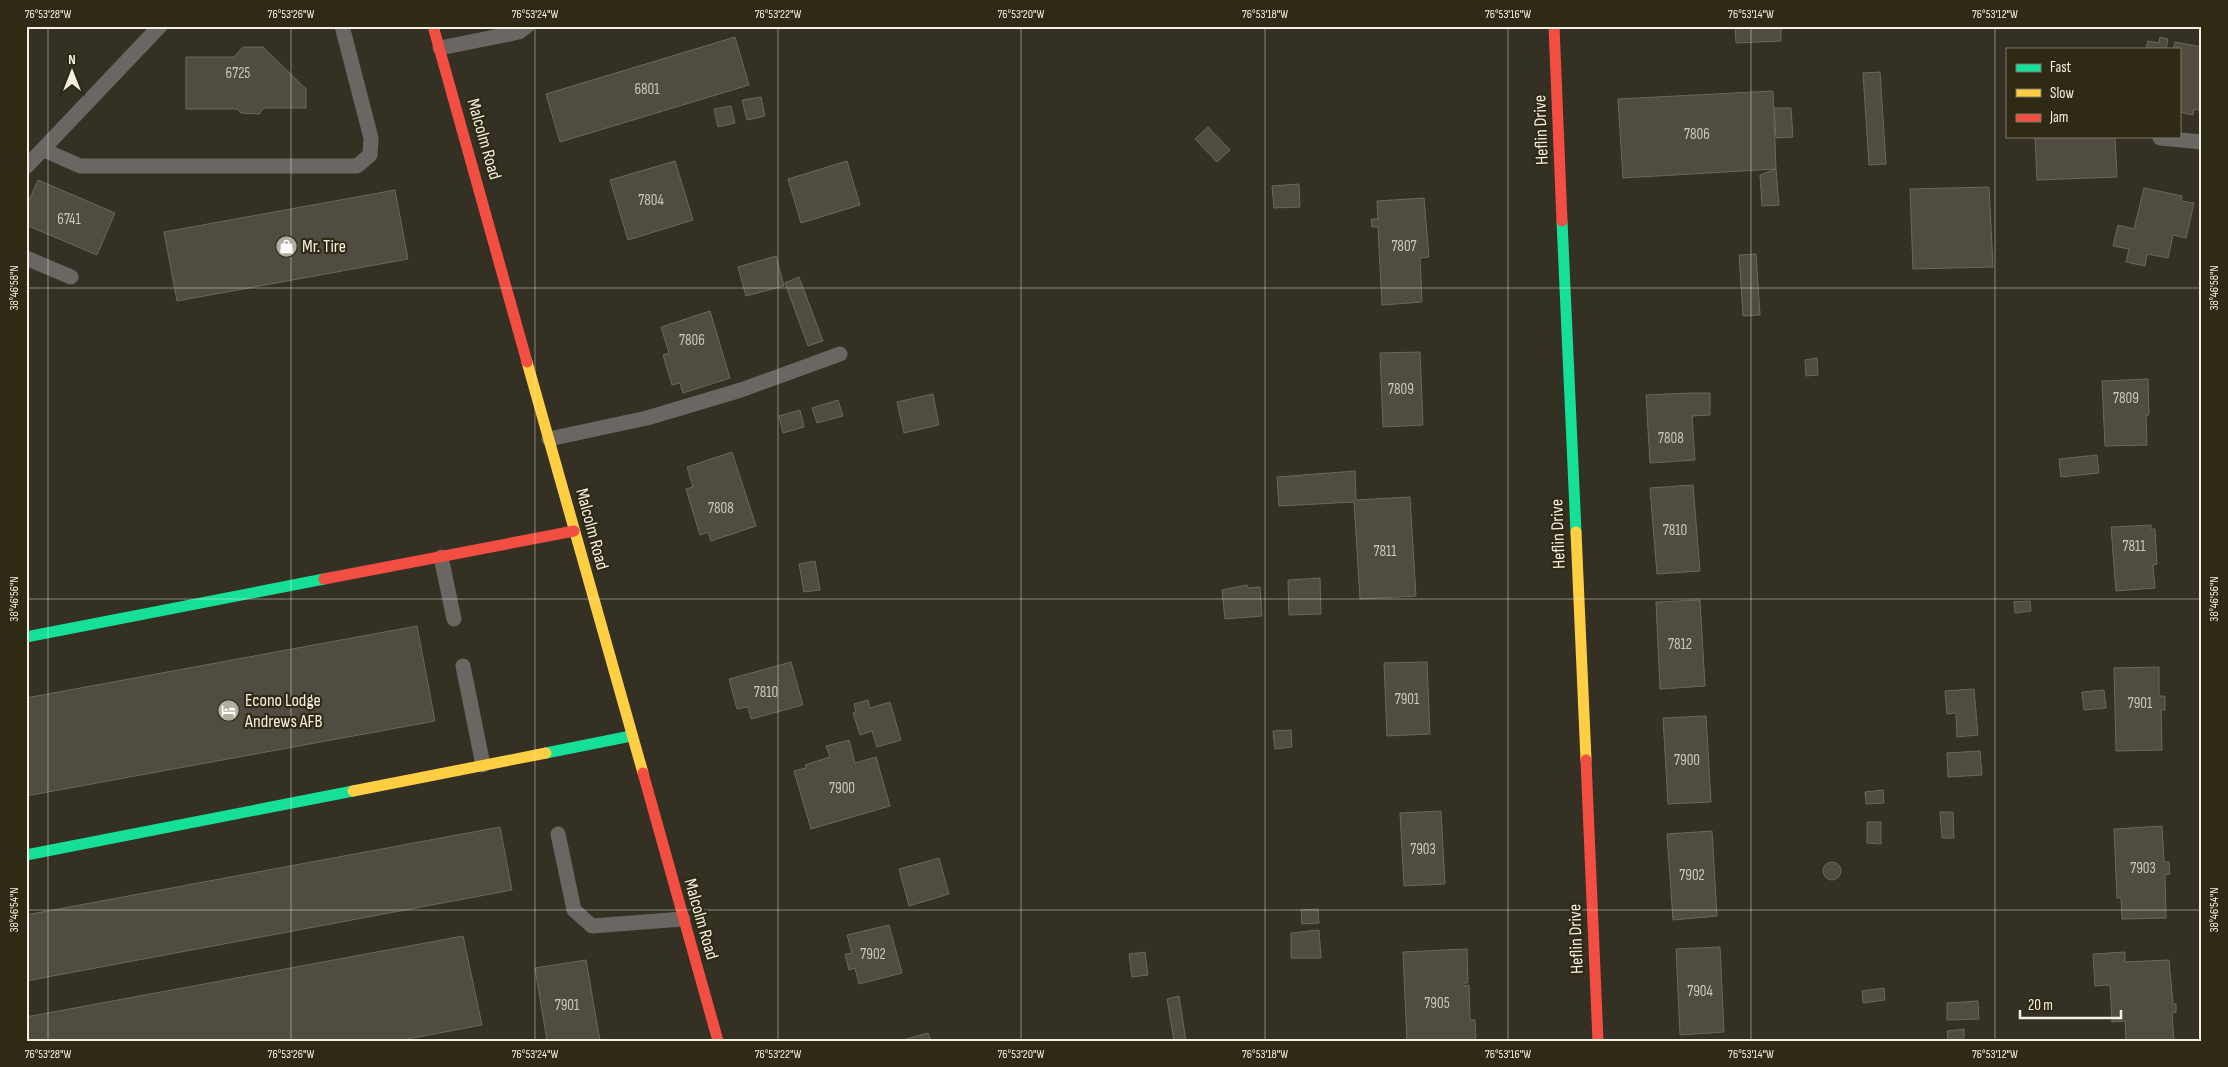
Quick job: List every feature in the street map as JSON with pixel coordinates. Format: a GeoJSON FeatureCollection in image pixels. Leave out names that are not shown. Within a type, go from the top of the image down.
{"type":"FeatureCollection","features":[{"type":"Feature","properties":{"kind":"street","name":"Malcolm Road"},"geometry":{"type":"LineString","coordinates":[[434,26],[631,736],[718,1041]]}},
{"type":"Feature","properties":{"kind":"street","name":"Heflin Drive"},"geometry":{"type":"LineString","coordinates":[[1554,26],[1598,1041]]}},
{"type":"Feature","properties":{"kind":"street"},"geometry":{"type":"LineString","coordinates":[[26,637],[574,531]]}},
{"type":"Feature","properties":{"kind":"street"},"geometry":{"type":"LineString","coordinates":[[26,855],[631,736]]}},
{"type":"Feature","properties":{"kind":"lane"},"geometry":{"type":"LineString","coordinates":[[26,167],[160,26]]}},
{"type":"Feature","properties":{"kind":"lane"},"geometry":{"type":"LineString","coordinates":[[44,150],[80,166],[357,166],[370,155],[371,138],[342,26]]}},
{"type":"Feature","properties":{"kind":"lane"},"geometry":{"type":"LineString","coordinates":[[440,48],[519,32],[527,26]]}},
{"type":"Feature","properties":{"kind":"lane"},"geometry":{"type":"LineString","coordinates":[[2160,138],[2202,142]]}},
{"type":"Feature","properties":{"kind":"lane"},"geometry":{"type":"LineString","coordinates":[[26,258],[71,277]]}},
{"type":"Feature","properties":{"kind":"lane"},"geometry":{"type":"LineString","coordinates":[[549,439],[647,418],[741,390],[840,354]]}},
{"type":"Feature","properties":{"kind":"lane"},"geometry":{"type":"LineString","coordinates":[[441,556],[454,619]]}},
{"type":"Feature","properties":{"kind":"lane"},"geometry":{"type":"LineString","coordinates":[[463,666],[483,765]]}},
{"type":"Feature","properties":{"kind":"lane"},"geometry":{"type":"LineString","coordinates":[[558,834],[574,910],[592,926],[683,919]]}},
{"type":"Feature","properties":{"kind":"building"},"geometry":{"type":"Polygon","coordinates":[[[1735,26],[1781,26],[1781,41],[1736,43],[1735,26]]]}},
{"type":"Feature","properties":{"kind":"building"},"geometry":{"type":"Polygon","coordinates":[[[735,37],[749,85],[560,142],[546,94],[735,37]]]}},
{"type":"Feature","properties":{"kind":"building"},"geometry":{"type":"Polygon","coordinates":[[[2160,37],[2168,39],[2166,48],[2146,48],[2148,41],[2159,43],[2160,37]]]}},
{"type":"Feature","properties":{"kind":"building"},"geometry":{"type":"Polygon","coordinates":[[[2175,42],[2202,47],[2202,111],[2194,109],[2193,115],[2180,112],[2180,48],[2173,48],[2175,42]]]}},
{"type":"Feature","properties":{"kind":"building"},"geometry":{"type":"Polygon","coordinates":[[[243,47],[263,47],[306,89],[306,108],[264,108],[259,114],[241,113],[237,109],[186,109],[186,57],[234,57],[243,47]]]}},
{"type":"Feature","properties":{"kind":"building"},"geometry":{"type":"Polygon","coordinates":[[[1880,72],[1886,164],[1869,165],[1863,73],[1880,72]]]}},
{"type":"Feature","properties":{"kind":"building"},"geometry":{"type":"Polygon","coordinates":[[[1773,91],[1776,169],[1623,178],[1618,99],[1773,91]]]}},
{"type":"Feature","properties":{"kind":"building"},"geometry":{"type":"Polygon","coordinates":[[[761,97],[765,116],[747,120],[742,100],[761,97]]]}},
{"type":"Feature","properties":{"kind":"building"},"geometry":{"type":"Polygon","coordinates":[[[731,106],[735,123],[718,127],[714,109],[731,106]]]}},
{"type":"Feature","properties":{"kind":"building"},"geometry":{"type":"Polygon","coordinates":[[[1774,108],[1791,108],[1793,137],[1776,138],[1774,108]]]}},
{"type":"Feature","properties":{"kind":"building"},"geometry":{"type":"Polygon","coordinates":[[[1208,127],[1230,150],[1217,162],[1195,139],[1208,127]]]}},
{"type":"Feature","properties":{"kind":"building"},"geometry":{"type":"Polygon","coordinates":[[[2035,138],[2115,138],[2117,177],[2037,180],[2035,138]]]}},
{"type":"Feature","properties":{"kind":"building"},"geometry":{"type":"Polygon","coordinates":[[[675,161],[693,220],[628,240],[610,180],[675,161]]]}},
{"type":"Feature","properties":{"kind":"building"},"geometry":{"type":"Polygon","coordinates":[[[847,161],[860,205],[801,223],[788,179],[847,161]]]}},
{"type":"Feature","properties":{"kind":"building"},"geometry":{"type":"Polygon","coordinates":[[[1776,169],[1779,205],[1762,206],[1760,175],[1776,169]]]}},
{"type":"Feature","properties":{"kind":"building"},"geometry":{"type":"Polygon","coordinates":[[[38,180],[115,213],[97,255],[26,225],[26,207],[38,180]]]}},
{"type":"Feature","properties":{"kind":"building"},"geometry":{"type":"Polygon","coordinates":[[[1299,184],[1300,207],[1274,208],[1272,186],[1299,184]]]}},
{"type":"Feature","properties":{"kind":"building"},"geometry":{"type":"Polygon","coordinates":[[[1989,187],[1993,267],[1913,269],[1910,189],[1989,187]]]}},
{"type":"Feature","properties":{"kind":"building"},"geometry":{"type":"Polygon","coordinates":[[[2144,188],[2182,196],[2181,201],[2194,203],[2186,238],[2173,235],[2168,258],[2147,254],[2145,266],[2126,262],[2129,249],[2113,246],[2118,225],[2134,229],[2144,188]]]}},
{"type":"Feature","properties":{"kind":"building","name":"Mr. Tire"},"geometry":{"type":"Polygon","coordinates":[[[395,190],[408,259],[177,301],[164,232],[395,190]]]}},
{"type":"Feature","properties":{"kind":"building"},"geometry":{"type":"Polygon","coordinates":[[[1424,198],[1429,257],[1420,258],[1422,302],[1382,305],[1378,227],[1372,227],[1371,219],[1378,219],[1377,201],[1424,198]]]}},
{"type":"Feature","properties":{"kind":"building"},"geometry":{"type":"Polygon","coordinates":[[[1756,254],[1760,315],[1743,316],[1739,255],[1756,254]]]}},
{"type":"Feature","properties":{"kind":"building"},"geometry":{"type":"Polygon","coordinates":[[[776,256],[784,286],[746,296],[738,267],[776,256]]]}},
{"type":"Feature","properties":{"kind":"building"},"geometry":{"type":"Polygon","coordinates":[[[799,277],[823,341],[808,346],[785,283],[799,277]]]}},
{"type":"Feature","properties":{"kind":"building"},"geometry":{"type":"Polygon","coordinates":[[[710,311],[730,378],[683,393],[680,383],[672,385],[663,355],[669,353],[661,327],[710,311]]]}},
{"type":"Feature","properties":{"kind":"building"},"geometry":{"type":"Polygon","coordinates":[[[1420,352],[1423,425],[1383,427],[1380,353],[1420,352]]]}},
{"type":"Feature","properties":{"kind":"building"},"geometry":{"type":"Polygon","coordinates":[[[1817,358],[1818,375],[1806,376],[1805,360],[1817,358]]]}},
{"type":"Feature","properties":{"kind":"building"},"geometry":{"type":"Polygon","coordinates":[[[2148,379],[2149,415],[2146,415],[2147,445],[2105,446],[2102,381],[2148,379]]]}},
{"type":"Feature","properties":{"kind":"building"},"geometry":{"type":"Polygon","coordinates":[[[1710,393],[1710,415],[1692,416],[1695,460],[1650,463],[1646,395],[1710,393]]]}},
{"type":"Feature","properties":{"kind":"building"},"geometry":{"type":"Polygon","coordinates":[[[933,394],[939,425],[904,433],[897,402],[933,394]]]}},
{"type":"Feature","properties":{"kind":"building"},"geometry":{"type":"Polygon","coordinates":[[[838,400],[843,416],[817,423],[812,408],[838,400]]]}},
{"type":"Feature","properties":{"kind":"building"},"geometry":{"type":"Polygon","coordinates":[[[800,410],[804,427],[783,433],[779,416],[800,410]]]}},
{"type":"Feature","properties":{"kind":"building"},"geometry":{"type":"Polygon","coordinates":[[[732,452],[756,526],[711,541],[708,532],[700,535],[686,489],[693,487],[687,467],[732,452]]]}},
{"type":"Feature","properties":{"kind":"building"},"geometry":{"type":"Polygon","coordinates":[[[2097,455],[2099,473],[2061,477],[2059,459],[2097,455]]]}},
{"type":"Feature","properties":{"kind":"building"},"geometry":{"type":"Polygon","coordinates":[[[1355,471],[1356,500],[1410,497],[1416,596],[1360,599],[1354,502],[1279,506],[1277,477],[1355,471]]]}},
{"type":"Feature","properties":{"kind":"building"},"geometry":{"type":"Polygon","coordinates":[[[1693,485],[1700,571],[1657,574],[1650,488],[1693,485]]]}},
{"type":"Feature","properties":{"kind":"building"},"geometry":{"type":"Polygon","coordinates":[[[2151,525],[2151,529],[2155,529],[2157,564],[2153,565],[2155,588],[2116,591],[2111,527],[2151,525]]]}},
{"type":"Feature","properties":{"kind":"building"},"geometry":{"type":"Polygon","coordinates":[[[815,561],[820,590],[804,592],[799,564],[815,561]]]}},
{"type":"Feature","properties":{"kind":"building"},"geometry":{"type":"Polygon","coordinates":[[[1320,578],[1321,614],[1289,615],[1288,580],[1320,578]]]}},
{"type":"Feature","properties":{"kind":"building"},"geometry":{"type":"Polygon","coordinates":[[[1247,585],[1248,588],[1260,587],[1262,616],[1225,619],[1222,590],[1247,585]]]}},
{"type":"Feature","properties":{"kind":"building"},"geometry":{"type":"Polygon","coordinates":[[[1700,600],[1705,686],[1660,689],[1656,602],[1700,600]]]}},
{"type":"Feature","properties":{"kind":"building"},"geometry":{"type":"Polygon","coordinates":[[[2030,601],[2031,611],[2015,613],[2014,602],[2030,601]]]}},
{"type":"Feature","properties":{"kind":"building","name":"Econo Lodge Andrews AFB"},"geometry":{"type":"Polygon","coordinates":[[[417,626],[435,721],[26,796],[26,698],[417,626]]]}},
{"type":"Feature","properties":{"kind":"building"},"geometry":{"type":"Polygon","coordinates":[[[791,662],[803,705],[751,719],[748,707],[737,709],[729,679],[791,662]]]}},
{"type":"Feature","properties":{"kind":"building"},"geometry":{"type":"Polygon","coordinates":[[[1427,662],[1430,734],[1387,736],[1384,663],[1427,662]]]}},
{"type":"Feature","properties":{"kind":"building"},"geometry":{"type":"Polygon","coordinates":[[[2159,667],[2159,696],[2165,696],[2165,710],[2161,710],[2162,750],[2116,751],[2114,668],[2159,667]]]}},
{"type":"Feature","properties":{"kind":"building"},"geometry":{"type":"Polygon","coordinates":[[[1974,689],[1978,735],[1957,737],[1956,713],[1947,714],[1945,691],[1974,689]]]}},
{"type":"Feature","properties":{"kind":"building"},"geometry":{"type":"Polygon","coordinates":[[[2104,690],[2106,708],[2084,710],[2082,692],[2104,690]]]}},
{"type":"Feature","properties":{"kind":"building"},"geometry":{"type":"Polygon","coordinates":[[[868,700],[870,708],[890,702],[901,740],[877,747],[872,731],[860,735],[853,713],[856,712],[854,704],[868,700]]]}},
{"type":"Feature","properties":{"kind":"building"},"geometry":{"type":"Polygon","coordinates":[[[1706,716],[1711,802],[1668,804],[1663,718],[1706,716]]]}},
{"type":"Feature","properties":{"kind":"building"},"geometry":{"type":"Polygon","coordinates":[[[1291,730],[1292,747],[1275,749],[1273,731],[1291,730]]]}},
{"type":"Feature","properties":{"kind":"building"},"geometry":{"type":"Polygon","coordinates":[[[849,740],[855,763],[876,757],[890,806],[811,829],[794,771],[806,768],[805,765],[830,757],[826,746],[849,740]]]}},
{"type":"Feature","properties":{"kind":"building"},"geometry":{"type":"Polygon","coordinates":[[[1980,751],[1982,775],[1948,777],[1947,753],[1980,751]]]}},
{"type":"Feature","properties":{"kind":"building"},"geometry":{"type":"Polygon","coordinates":[[[1883,790],[1884,803],[1866,804],[1865,792],[1883,790]]]}},
{"type":"Feature","properties":{"kind":"building"},"geometry":{"type":"Polygon","coordinates":[[[1441,811],[1445,884],[1404,886],[1400,813],[1441,811]]]}},
{"type":"Feature","properties":{"kind":"building"},"geometry":{"type":"Polygon","coordinates":[[[1940,812],[1953,812],[1954,838],[1942,838],[1940,812]]]}},
{"type":"Feature","properties":{"kind":"building"},"geometry":{"type":"Polygon","coordinates":[[[1867,822],[1881,822],[1881,844],[1867,843],[1867,822]]]}},
{"type":"Feature","properties":{"kind":"building"},"geometry":{"type":"Polygon","coordinates":[[[2162,826],[2164,862],[2169,862],[2170,874],[2165,875],[2166,918],[2122,919],[2121,898],[2117,898],[2114,829],[2162,826]]]}},
{"type":"Feature","properties":{"kind":"building"},"geometry":{"type":"Polygon","coordinates":[[[500,827],[512,890],[26,981],[26,915],[500,827]]]}},
{"type":"Feature","properties":{"kind":"building"},"geometry":{"type":"Polygon","coordinates":[[[1712,831],[1717,916],[1673,920],[1667,834],[1712,831]]]}},
{"type":"Feature","properties":{"kind":"building"},"geometry":{"type":"Polygon","coordinates":[[[939,858],[949,894],[909,906],[899,869],[939,858]]]}},
{"type":"Feature","properties":{"kind":"building"},"geometry":{"type":"Polygon","coordinates":[[[1828,862],[1836,862],[1841,867],[1839,878],[1828,880],[1823,875],[1823,867],[1828,862]]]}},
{"type":"Feature","properties":{"kind":"building"},"geometry":{"type":"Polygon","coordinates":[[[1318,909],[1319,923],[1302,924],[1301,910],[1318,909]]]}},
{"type":"Feature","properties":{"kind":"building"},"geometry":{"type":"Polygon","coordinates":[[[889,925],[902,973],[859,984],[855,968],[849,970],[845,954],[852,953],[847,935],[889,925]]]}},
{"type":"Feature","properties":{"kind":"building"},"geometry":{"type":"Polygon","coordinates":[[[1319,930],[1321,958],[1291,958],[1291,933],[1319,930]]]}},
{"type":"Feature","properties":{"kind":"building"},"geometry":{"type":"Polygon","coordinates":[[[463,936],[482,1025],[397,1041],[26,1041],[26,1017],[463,936]]]}},
{"type":"Feature","properties":{"kind":"building"},"geometry":{"type":"Polygon","coordinates":[[[1720,947],[1724,1032],[1680,1035],[1676,949],[1720,947]]]}},
{"type":"Feature","properties":{"kind":"building"},"geometry":{"type":"Polygon","coordinates":[[[1467,949],[1468,983],[1464,983],[1464,986],[1469,985],[1470,1020],[1475,1020],[1476,1038],[1473,1041],[1407,1041],[1403,952],[1467,949]]]}},
{"type":"Feature","properties":{"kind":"building"},"geometry":{"type":"Polygon","coordinates":[[[1145,952],[1148,975],[1132,977],[1129,954],[1145,952]]]}},
{"type":"Feature","properties":{"kind":"building"},"geometry":{"type":"Polygon","coordinates":[[[2125,952],[2125,962],[2169,960],[2173,1004],[2176,1004],[2176,1012],[2172,1013],[2174,1041],[2126,1041],[2125,1021],[2112,1022],[2110,985],[2095,986],[2093,954],[2125,952]]]}},
{"type":"Feature","properties":{"kind":"building"},"geometry":{"type":"Polygon","coordinates":[[[586,960],[600,1041],[547,1041],[535,968],[586,960]]]}},
{"type":"Feature","properties":{"kind":"building"},"geometry":{"type":"Polygon","coordinates":[[[1884,988],[1885,1000],[1863,1003],[1862,991],[1884,988]]]}},
{"type":"Feature","properties":{"kind":"building"},"geometry":{"type":"Polygon","coordinates":[[[1179,996],[1186,1041],[1174,1041],[1167,999],[1179,996]]]}},
{"type":"Feature","properties":{"kind":"building"},"geometry":{"type":"Polygon","coordinates":[[[1978,1001],[1979,1019],[1947,1020],[1947,1003],[1978,1001]]]}},
{"type":"Feature","properties":{"kind":"building"},"geometry":{"type":"Polygon","coordinates":[[[1964,1029],[1964,1041],[1948,1041],[1947,1031],[1964,1029]]]}},
{"type":"Feature","properties":{"kind":"building"},"geometry":{"type":"Polygon","coordinates":[[[928,1033],[931,1041],[899,1041],[928,1033]]]}},
{"type":"Feature","properties":{"kind":"traffic: fast"},"geometry":{"type":"LineString","coordinates":[[1562,221],[1576,532]]}},
{"type":"Feature","properties":{"kind":"traffic: fast"},"geometry":{"type":"LineString","coordinates":[[26,637],[324,579]]}},
{"type":"Feature","properties":{"kind":"traffic: fast"},"geometry":{"type":"LineString","coordinates":[[546,753],[631,736]]}},
{"type":"Feature","properties":{"kind":"traffic: fast"},"geometry":{"type":"LineString","coordinates":[[26,855],[353,791]]}},
{"type":"Feature","properties":{"kind":"traffic: slow"},"geometry":{"type":"LineString","coordinates":[[527,362],[643,773]]}},
{"type":"Feature","properties":{"kind":"traffic: slow"},"geometry":{"type":"LineString","coordinates":[[1576,532],[1586,760]]}},
{"type":"Feature","properties":{"kind":"traffic: slow"},"geometry":{"type":"LineString","coordinates":[[353,791],[546,753]]}},
{"type":"Feature","properties":{"kind":"traffic: jam"},"geometry":{"type":"LineString","coordinates":[[433,26],[527,362]]}},
{"type":"Feature","properties":{"kind":"traffic: jam"},"geometry":{"type":"LineString","coordinates":[[1554,26],[1562,221]]}},
{"type":"Feature","properties":{"kind":"traffic: jam"},"geometry":{"type":"LineString","coordinates":[[324,579],[574,531]]}},
{"type":"Feature","properties":{"kind":"traffic: jam"},"geometry":{"type":"LineString","coordinates":[[1586,760],[1598,1041]]}},
{"type":"Feature","properties":{"kind":"traffic: jam"},"geometry":{"type":"LineString","coordinates":[[643,773],[718,1041]]}},
{"type":"Feature","properties":{"kind":"place","name":"Mr. Tire"},"geometry":{"type":"Point","coordinates":[286,246]}},
{"type":"Feature","properties":{"kind":"place","name":"Econo Lodge Andrews AFB"},"geometry":{"type":"Point","coordinates":[229,710]}}]}
